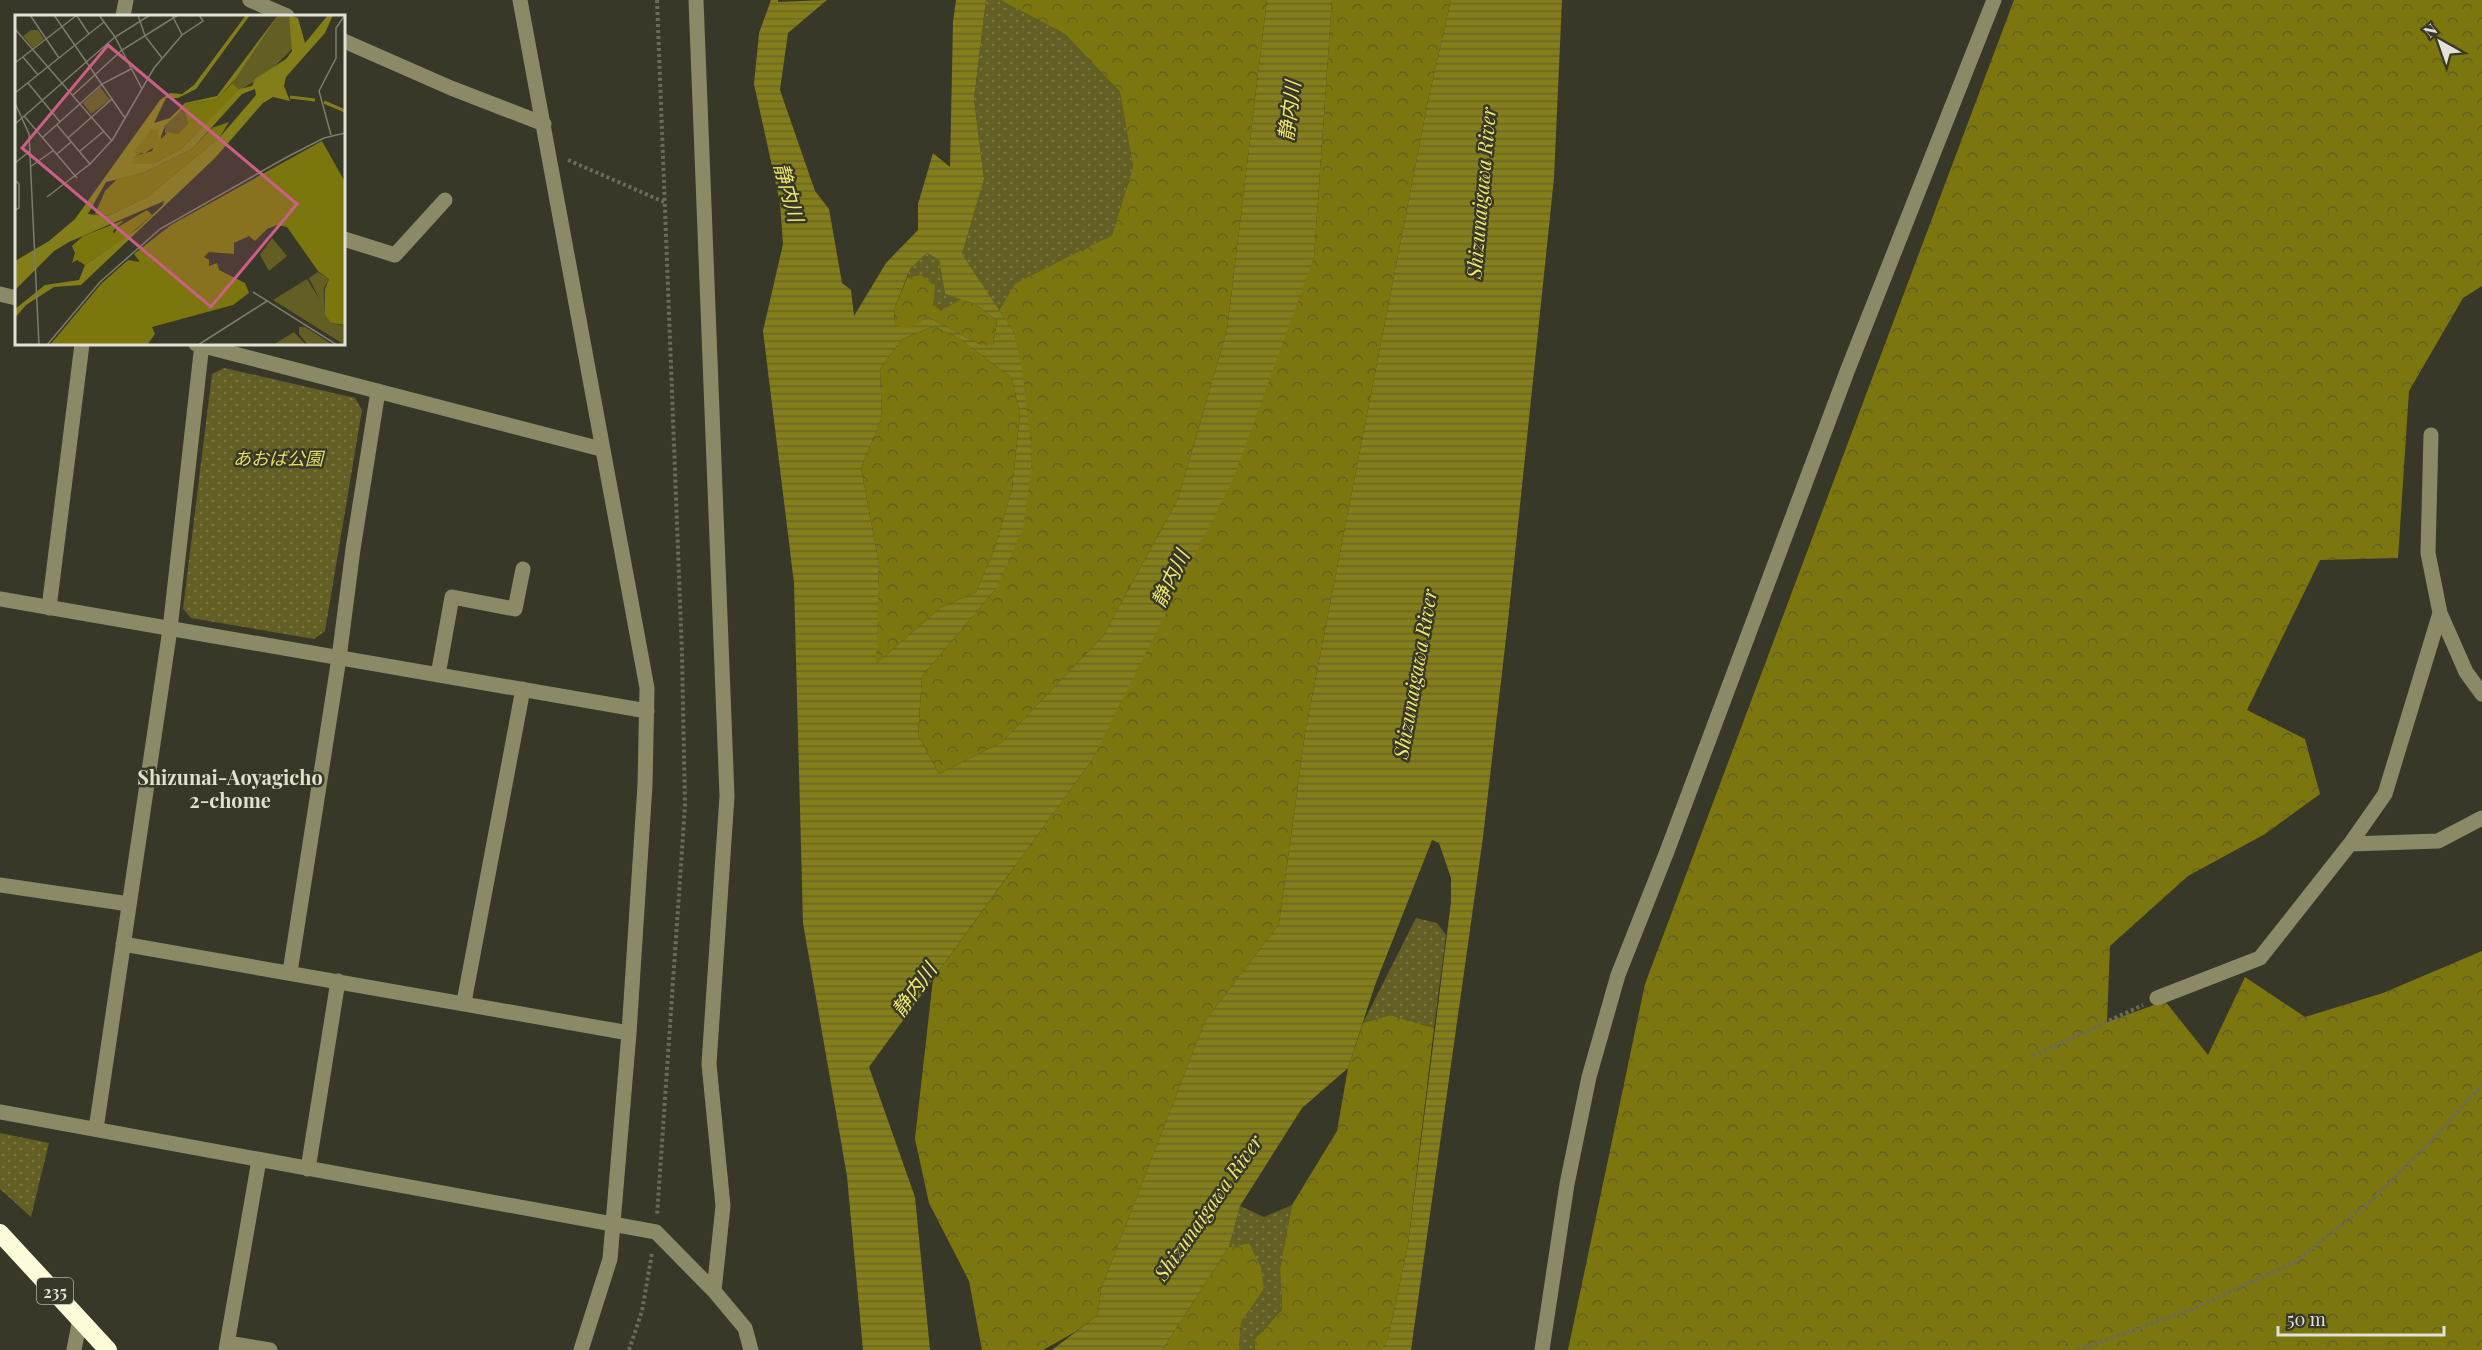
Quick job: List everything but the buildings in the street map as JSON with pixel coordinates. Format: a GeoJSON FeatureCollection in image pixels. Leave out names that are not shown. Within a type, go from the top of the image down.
{"type":"FeatureCollection","features":[{"type":"Feature","properties":{"kind":"highway","name":"235"},"geometry":{"type":"LineString","coordinates":[[0,1233],[108,1350]]}},
{"type":"Feature","properties":{"kind":"street"},"geometry":{"type":"LineString","coordinates":[[123,15],[126,0]]}},
{"type":"Feature","properties":{"kind":"street"},"geometry":{"type":"LineString","coordinates":[[250,0],[285,15]]}},
{"type":"Feature","properties":{"kind":"street"},"geometry":{"type":"LineString","coordinates":[[520,0],[601,449],[647,688],[645,785],[614,1225],[610,1259],[581,1350]]}},
{"type":"Feature","properties":{"kind":"street"},"geometry":{"type":"LineString","coordinates":[[696,0],[727,796],[709,1064],[723,1206],[714,1291]]}},
{"type":"Feature","properties":{"kind":"street"},"geometry":{"type":"LineString","coordinates":[[1542,1350],[1567,1184],[1588,1077],[1618,975],[1666,854],[1852,358],[1994,0]]}},
{"type":"Feature","properties":{"kind":"street"},"geometry":{"type":"LineString","coordinates":[[345,41],[451,88],[544,124]]}},
{"type":"Feature","properties":{"kind":"street"},"geometry":{"type":"LineString","coordinates":[[345,239],[395,255],[445,200]]}},
{"type":"Feature","properties":{"kind":"street"},"geometry":{"type":"LineString","coordinates":[[0,294],[15,298]]}},
{"type":"Feature","properties":{"kind":"street"},"geometry":{"type":"LineString","coordinates":[[49,608],[82,345]]}},
{"type":"Feature","properties":{"kind":"street"},"geometry":{"type":"LineString","coordinates":[[96,1129],[170,629],[200,345]]}},
{"type":"Feature","properties":{"kind":"street"},"geometry":{"type":"LineString","coordinates":[[204,345],[601,449]]}},
{"type":"Feature","properties":{"kind":"street"},"geometry":{"type":"LineString","coordinates":[[290,972],[339,658],[353,549],[376,444],[378,391]]}},
{"type":"Feature","properties":{"kind":"street"},"geometry":{"type":"LineString","coordinates":[[2431,435],[2428,553],[2440,614],[2466,672],[2482,694]]}},
{"type":"Feature","properties":{"kind":"street"},"geometry":{"type":"LineString","coordinates":[[438,675],[452,597],[515,609],[523,569]]}},
{"type":"Feature","properties":{"kind":"street"},"geometry":{"type":"LineString","coordinates":[[0,599],[647,711]]}},
{"type":"Feature","properties":{"kind":"street"},"geometry":{"type":"LineString","coordinates":[[2157,998],[2260,957],[2350,844],[2385,794],[2440,614]]}},
{"type":"Feature","properties":{"kind":"street"},"geometry":{"type":"LineString","coordinates":[[464,1002],[523,689]]}},
{"type":"Feature","properties":{"kind":"street"},"geometry":{"type":"LineString","coordinates":[[2350,844],[2438,841],[2482,819]]}},
{"type":"Feature","properties":{"kind":"street"},"geometry":{"type":"LineString","coordinates":[[0,885],[129,904]]}},
{"type":"Feature","properties":{"kind":"street"},"geometry":{"type":"LineString","coordinates":[[123,944],[464,1002],[629,1033]]}},
{"type":"Feature","properties":{"kind":"street"},"geometry":{"type":"LineString","coordinates":[[308,1169],[338,981]]}},
{"type":"Feature","properties":{"kind":"street"},"geometry":{"type":"LineString","coordinates":[[0,1112],[656,1232],[714,1291],[745,1328],[751,1350]]}},
{"type":"Feature","properties":{"kind":"street"},"geometry":{"type":"LineString","coordinates":[[259,1160],[227,1347],[270,1350]]}},
{"type":"Feature","properties":{"kind":"street"},"geometry":{"type":"LineString","coordinates":[[74,1350],[80,1319]]}},
{"type":"Feature","properties":{"kind":"path"},"geometry":{"type":"LineString","coordinates":[[629,1350],[642,1311],[656,1232],[685,806],[682,654],[657,0]]}},
{"type":"Feature","properties":{"kind":"path"},"geometry":{"type":"LineString","coordinates":[[548,151],[664,202]]}},
{"type":"Feature","properties":{"kind":"path"},"geometry":{"type":"LineString","coordinates":[[2033,1056],[2157,998]]}},
{"type":"Feature","properties":{"kind":"path"},"geometry":{"type":"LineString","coordinates":[[2077,1350],[2190,1310],[2295,1262],[2373,1198],[2435,1137],[2482,1084]]}},
{"type":"Feature","properties":{"kind":"green space"},"geometry":{"type":"Polygon","coordinates":[[[986,0],[1000,0],[1065,34],[1120,92],[1133,167],[1112,235],[1017,283],[999,310],[962,254],[984,179],[974,99],[986,0]]]}},
{"type":"Feature","properties":{"kind":"green space"},"geometry":{"type":"Polygon","coordinates":[[[1000,0],[1267,0],[1227,330],[1178,499],[1103,636],[1002,742],[939,774],[918,735],[922,676],[995,590],[1032,460],[1015,334],[999,310],[1016,283],[1112,235],[1133,167],[1120,92],[1065,34],[1000,0]]]}},
{"type":"Feature","properties":{"kind":"green space"},"geometry":{"type":"Polygon","coordinates":[[[1332,0],[1451,0],[1428,101],[1305,733],[1279,924],[1205,1021],[1101,1289],[1098,1315],[1075,1332],[1043,1350],[982,1350],[969,1281],[929,1203],[915,1139],[933,979],[1092,760],[1314,257],[1332,0]]]}},
{"type":"Feature","properties":{"kind":"green space"},"geometry":{"type":"Polygon","coordinates":[[[2014,0],[2482,0],[2482,286],[2463,298],[2409,391],[2398,558],[2320,560],[2247,710],[2305,739],[2320,794],[2265,834],[2188,876],[2110,946],[2107,1022],[2165,1001],[2208,1055],[2245,977],[2305,1017],[2383,993],[2482,951],[2482,1350],[1568,1350],[1645,984],[2014,0]]]}},
{"type":"Feature","properties":{"kind":"green space"},"geometry":{"type":"Polygon","coordinates":[[[927,253],[939,260],[945,294],[961,299],[941,312],[907,278],[910,269],[927,253]]]}},
{"type":"Feature","properties":{"kind":"green space"},"geometry":{"type":"Polygon","coordinates":[[[921,275],[935,286],[933,304],[941,311],[961,299],[975,304],[997,321],[993,345],[981,345],[928,317],[908,329],[895,325],[894,310],[907,278],[921,275]]]}},
{"type":"Feature","properties":{"kind":"green space"},"geometry":{"type":"Polygon","coordinates":[[[934,326],[960,339],[1012,378],[1020,414],[1012,489],[994,551],[976,592],[940,608],[875,665],[879,564],[861,468],[882,417],[880,369],[902,339],[934,326]]]}},
{"type":"Feature","properties":{"kind":"green space","name":"あおば公園"},"geometry":{"type":"Polygon","coordinates":[[[224,368],[355,398],[362,410],[325,631],[314,639],[191,618],[183,609],[212,374],[224,368]]]}},
{"type":"Feature","properties":{"kind":"green space"},"geometry":{"type":"Polygon","coordinates":[[[1416,918],[1437,923],[1446,935],[1434,1028],[1390,1015],[1363,1023],[1416,918]]]}},
{"type":"Feature","properties":{"kind":"green space"},"geometry":{"type":"Polygon","coordinates":[[[1390,1015],[1434,1028],[1408,1245],[1388,1339],[1381,1350],[1255,1350],[1254,1340],[1282,1310],[1280,1268],[1292,1205],[1337,1131],[1348,1068],[1363,1023],[1390,1015]]]}},
{"type":"Feature","properties":{"kind":"green space"},"geometry":{"type":"Polygon","coordinates":[[[0,1133],[49,1143],[31,1217],[0,1189],[0,1133]]]}},
{"type":"Feature","properties":{"kind":"green space"},"geometry":{"type":"Polygon","coordinates":[[[1292,1205],[1280,1268],[1282,1310],[1254,1340],[1255,1350],[1239,1350],[1241,1322],[1264,1289],[1249,1243],[1229,1247],[1240,1206],[1264,1217],[1292,1205]]]}},
{"type":"Feature","properties":{"kind":"green space"},"geometry":{"type":"Polygon","coordinates":[[[1249,1243],[1261,1268],[1264,1289],[1241,1322],[1239,1350],[1162,1350],[1229,1247],[1249,1243]]]}},
{"type":"Feature","properties":{"kind":"water","name":"静内川"},"geometry":{"type":"Polygon","coordinates":[[[771,0],[778,0],[778,2],[827,0],[788,33],[780,90],[815,191],[829,209],[842,283],[851,290],[854,316],[886,263],[918,230],[918,204],[933,153],[950,167],[953,22],[956,0],[986,0],[974,99],[984,179],[962,254],[1015,334],[1023,376],[1032,460],[1023,529],[995,590],[922,676],[918,735],[939,774],[1002,742],[1103,636],[1178,499],[1227,330],[1267,0],[1332,0],[1314,257],[1234,477],[1092,760],[869,1067],[915,1197],[930,1350],[863,1350],[847,1176],[803,923],[794,583],[763,331],[783,244],[780,203],[754,84],[759,33],[771,0]],[[927,253],[910,269],[894,310],[895,325],[908,328],[928,317],[981,345],[993,345],[997,321],[975,304],[945,294],[939,260],[927,253]],[[934,326],[902,339],[880,369],[882,417],[861,468],[879,564],[876,664],[940,608],[976,592],[994,551],[1012,489],[1020,414],[1012,378],[960,339],[934,326]]]}},
{"type":"Feature","properties":{"kind":"water","name":"Shizunaigawa River"},"geometry":{"type":"Polygon","coordinates":[[[1451,0],[1562,0],[1554,178],[1508,621],[1483,837],[1411,1350],[1381,1350],[1388,1339],[1408,1245],[1451,902],[1451,878],[1439,843],[1432,840],[1375,985],[1348,1068],[1302,1108],[1240,1206],[1229,1247],[1162,1350],[1052,1350],[1098,1315],[1101,1289],[1205,1021],[1279,924],[1305,733],[1428,101],[1451,0]]]}},
{"type":"Feature","properties":{"kind":"district","name":"Shizunai-Aoyagicho 2-chome"},"geometry":{"type":"Point","coordinates":[230,788]}}]}
